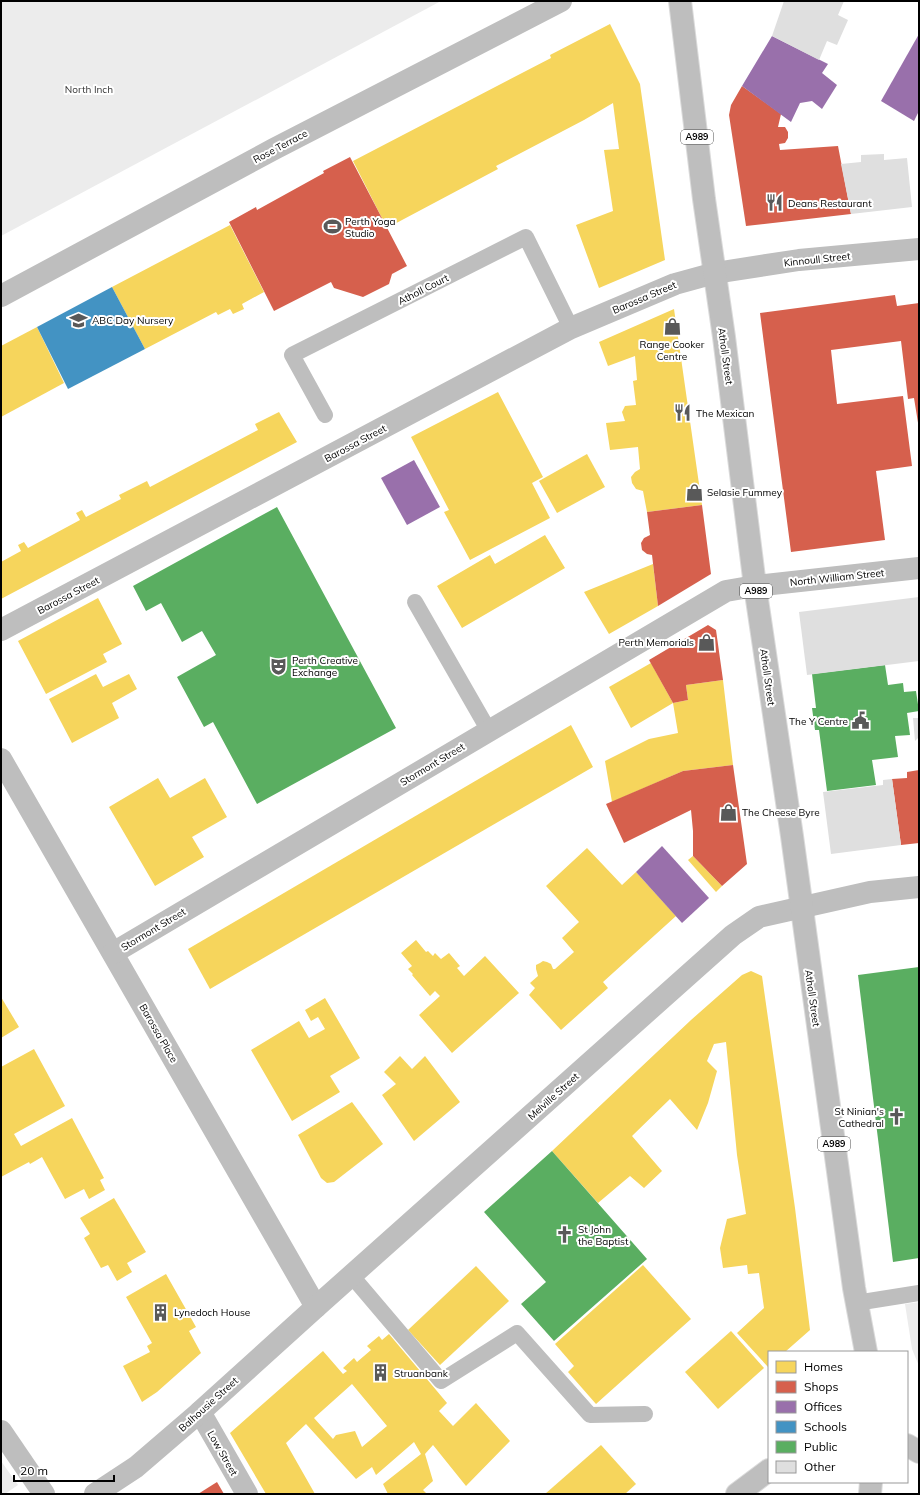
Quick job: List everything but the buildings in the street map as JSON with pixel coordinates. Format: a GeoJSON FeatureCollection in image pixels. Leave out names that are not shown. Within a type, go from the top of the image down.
{"type":"FeatureCollection","features":[{"type":"Feature","properties":{"kind":"street","name":"Rose Terrace"},"geometry":{"type":"LineString","coordinates":[[1,296],[274,149],[561,1]]}},
{"type":"Feature","properties":{"kind":"street","name":"Atholl Street"},"geometry":{"type":"LineString","coordinates":[[680,1],[704,199],[715,273],[755,586],[802,908],[856,1303],[866,1351]]}},
{"type":"Feature","properties":{"kind":"street","name":"Kinnoull Street"},"geometry":{"type":"LineString","coordinates":[[715,273],[799,260],[919,249]]}},
{"type":"Feature","properties":{"kind":"street","name":"Barossa Street"},"geometry":{"type":"LineString","coordinates":[[1,630],[571,328],[675,284],[715,273]]}},
{"type":"Feature","properties":{"kind":"street","name":"North William Street"},"geometry":{"type":"LineString","coordinates":[[755,586],[919,568]]}},
{"type":"Feature","properties":{"kind":"street","name":"Stormont Street"},"geometry":{"type":"LineString","coordinates":[[113,953],[726,591],[755,586]]}},
{"type":"Feature","properties":{"kind":"street","name":"Barossa Place"},"geometry":{"type":"LineString","coordinates":[[1,760],[316,1307]]}},
{"type":"Feature","properties":{"kind":"street","name":"Melville Street"},"geometry":{"type":"LineString","coordinates":[[316,1307],[733,935],[759,917],[870,892],[919,887]]}},
{"type":"Feature","properties":{"kind":"street","name":"Balhousie Street"},"geometry":{"type":"LineString","coordinates":[[95,1494],[136,1467],[200,1412],[316,1307]]}},
{"type":"Feature","properties":{"kind":"street","name":"Low Street"},"geometry":{"type":"LineString","coordinates":[[200,1412],[247,1494]]}},
{"type":"Feature","properties":{"kind":"street"},"geometry":{"type":"LineString","coordinates":[[1,1431],[44,1494]]}},
{"type":"Feature","properties":{"kind":"street"},"geometry":{"type":"LineString","coordinates":[[908,1446],[919,1452]]}},
{"type":"Feature","properties":{"kind":"street"},"geometry":{"type":"LineString","coordinates":[[737,1494],[768,1471]]}},
{"type":"Feature","properties":{"kind":"street"},"geometry":{"type":"LineString","coordinates":[[870,1494],[871,1483]]}},
{"type":"Feature","properties":{"kind":"lane","name":"Atholl Court"},"geometry":{"type":"LineString","coordinates":[[325,415],[292,355],[526,237],[571,328]]}},
{"type":"Feature","properties":{"kind":"lane"},"geometry":{"type":"LineString","coordinates":[[415,602],[489,731]]}},
{"type":"Feature","properties":{"kind":"lane"},"geometry":{"type":"LineString","coordinates":[[352,1275],[441,1381],[517,1332],[590,1415],[645,1414]]}},
{"type":"Feature","properties":{"kind":"lane"},"geometry":{"type":"LineString","coordinates":[[856,1303],[919,1293]]}},
{"type":"Feature","properties":{"kind":"green space","name":"North Inch"},"geometry":{"type":"Polygon","coordinates":[[[1,1],[441,1],[1,236],[1,1]]]}},
{"type":"Feature","properties":{"kind":"green space"},"geometry":{"type":"Polygon","coordinates":[[[919,1302],[919,1366],[912,1349],[905,1304],[919,1302]]]}},
{"type":"Feature","properties":{"kind":"green space"},"geometry":{"type":"Polygon","coordinates":[[[1,1461],[18,1485],[5,1494],[1,1494],[1,1461]]]}},
{"type":"Feature","properties":{"kind":"place","name":"Deans Restaurant"},"geometry":{"type":"Point","coordinates":[775,203]}},
{"type":"Feature","properties":{"kind":"place","name":"Perth Yoga Studio"},"geometry":{"type":"Point","coordinates":[332,227]}},
{"type":"Feature","properties":{"kind":"place","name":"ABC Day Nursery"},"geometry":{"type":"Point","coordinates":[79,320]}},
{"type":"Feature","properties":{"kind":"place","name":"Range Cooker Centre"},"geometry":{"type":"Point","coordinates":[672,327]}},
{"type":"Feature","properties":{"kind":"place","name":"The Mexican"},"geometry":{"type":"Point","coordinates":[683,413]}},
{"type":"Feature","properties":{"kind":"place","name":"Selasie Fummey"},"geometry":{"type":"Point","coordinates":[694,492]}},
{"type":"Feature","properties":{"kind":"place","name":"Perth Memorials"},"geometry":{"type":"Point","coordinates":[707,642]}},
{"type":"Feature","properties":{"kind":"place","name":"Perth Creative Exchange"},"geometry":{"type":"Point","coordinates":[279,666]}},
{"type":"Feature","properties":{"kind":"place","name":"The Y Centre"},"geometry":{"type":"Point","coordinates":[861,721]}},
{"type":"Feature","properties":{"kind":"place","name":"The Cheese Byre"},"geometry":{"type":"Point","coordinates":[729,812]}},
{"type":"Feature","properties":{"kind":"place","name":"St Ninian's Cathedral"},"geometry":{"type":"Point","coordinates":[897,1117]}},
{"type":"Feature","properties":{"kind":"place","name":"St John the Baptist"},"geometry":{"type":"Point","coordinates":[565,1235]}},
{"type":"Feature","properties":{"kind":"place","name":"Lynedoch House"},"geometry":{"type":"Point","coordinates":[161,1312]}},
{"type":"Feature","properties":{"kind":"place","name":"Struanbank"},"geometry":{"type":"Point","coordinates":[381,1373]}}]}
